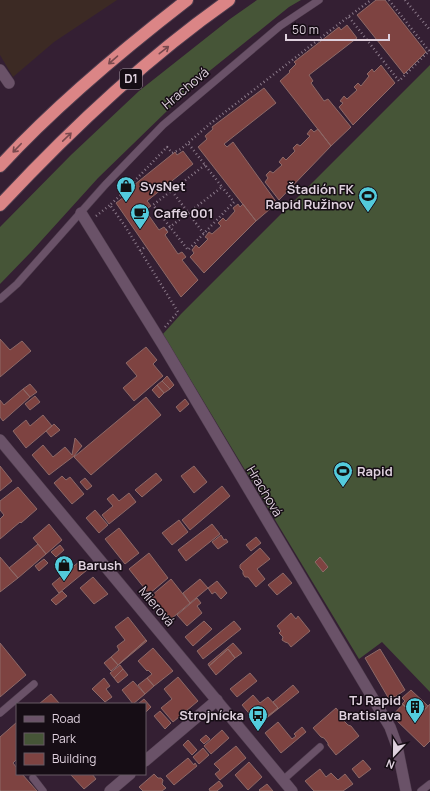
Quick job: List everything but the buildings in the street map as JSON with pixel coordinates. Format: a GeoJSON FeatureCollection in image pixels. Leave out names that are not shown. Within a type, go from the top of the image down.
{"type":"FeatureCollection","features":[{"type":"Feature","properties":{"kind":"highway","name":"D1"},"geometry":{"type":"LineString","coordinates":[[0,166],[17,147],[80,88],[143,34],[187,0]]}},
{"type":"Feature","properties":{"kind":"highway","name":"D1"},"geometry":{"type":"LineString","coordinates":[[0,205],[38,164],[98,107],[159,54],[229,0]]}},
{"type":"Feature","properties":{"kind":"street"},"geometry":{"type":"LineString","coordinates":[[0,70],[8,83]]}},
{"type":"Feature","properties":{"kind":"street","name":"Hrachová"},"geometry":{"type":"LineString","coordinates":[[81,213],[157,336],[390,727],[396,746],[406,791]]}},
{"type":"Feature","properties":{"kind":"street","name":"Mierová"},"geometry":{"type":"LineString","coordinates":[[0,440],[217,700],[248,740],[292,791]]}},
{"type":"Feature","properties":{"kind":"street"},"geometry":{"type":"LineString","coordinates":[[146,760],[217,700]]}},
{"type":"Feature","properties":{"kind":"street"},"geometry":{"type":"LineString","coordinates":[[110,791],[129,775]]}},
{"type":"Feature","properties":{"kind":"lane","name":"Hrachová"},"geometry":{"type":"LineString","coordinates":[[0,299],[17,284],[105,185],[163,125],[280,26],[319,0]]}},
{"type":"Feature","properties":{"kind":"lane"},"geometry":{"type":"LineString","coordinates":[[0,713],[34,684]]}},
{"type":"Feature","properties":{"kind":"lane"},"geometry":{"type":"LineString","coordinates":[[283,780],[320,747]]}},
{"type":"Feature","properties":{"kind":"lane"},"geometry":{"type":"LineString","coordinates":[[33,778],[43,791]]}},
{"type":"Feature","properties":{"kind":"lane"},"geometry":{"type":"LineString","coordinates":[[421,791],[430,784]]}},
{"type":"Feature","properties":{"kind":"path"},"geometry":{"type":"LineString","coordinates":[[157,336],[178,312],[110,205],[167,147],[172,153],[182,149],[212,123],[371,0]]}},
{"type":"Feature","properties":{"kind":"path"},"geometry":{"type":"LineString","coordinates":[[349,17],[399,81],[430,51],[389,0]]}},
{"type":"Feature","properties":{"kind":"path"},"geometry":{"type":"LineString","coordinates":[[405,0],[430,30]]}},
{"type":"Feature","properties":{"kind":"path"},"geometry":{"type":"LineString","coordinates":[[188,143],[234,202],[188,250],[153,205],[205,165]]}},
{"type":"Feature","properties":{"kind":"path"},"geometry":{"type":"LineString","coordinates":[[166,230],[222,187]]}},
{"type":"Feature","properties":{"kind":"path"},"geometry":{"type":"LineString","coordinates":[[172,191],[204,234]]}},
{"type":"Feature","properties":{"kind":"path"},"geometry":{"type":"LineString","coordinates":[[140,250],[146,246]]}},
{"type":"Feature","properties":{"kind":"shaded area"},"geometry":{"type":"Polygon","coordinates":[[[0,0],[117,0],[54,42],[13,77],[0,55],[0,0]]]}},
{"type":"Feature","properties":{"kind":"green space"},"geometry":{"type":"Polygon","coordinates":[[[257,0],[301,0],[289,7],[202,77],[98,178],[0,284],[0,227],[71,155],[139,91],[230,19],[257,0]]]}},
{"type":"Feature","properties":{"kind":"green space","name":"Rapid"},"geometry":{"type":"Polygon","coordinates":[[[430,65],[430,692],[382,642],[359,659],[163,334],[181,314],[430,65]]]}},
{"type":"Feature","properties":{"kind":"place","name":"SysNet"},"geometry":{"type":"Point","coordinates":[126,203]}},
{"type":"Feature","properties":{"kind":"place","name":"Štadión FK Rapid Ružinov"},"geometry":{"type":"Point","coordinates":[368,213]}},
{"type":"Feature","properties":{"kind":"place","name":"Caffe 001"},"geometry":{"type":"Point","coordinates":[140,230]}},
{"type":"Feature","properties":{"kind":"place","name":"Rapid"},"geometry":{"type":"Point","coordinates":[343,488]}},
{"type":"Feature","properties":{"kind":"place","name":"Barush"},"geometry":{"type":"Point","coordinates":[64,582]}},
{"type":"Feature","properties":{"kind":"place","name":"TJ Rapid Bratislava"},"geometry":{"type":"Point","coordinates":[415,724]}},
{"type":"Feature","properties":{"kind":"place","name":"Strojnícka"},"geometry":{"type":"Point","coordinates":[258,732]}}]}
